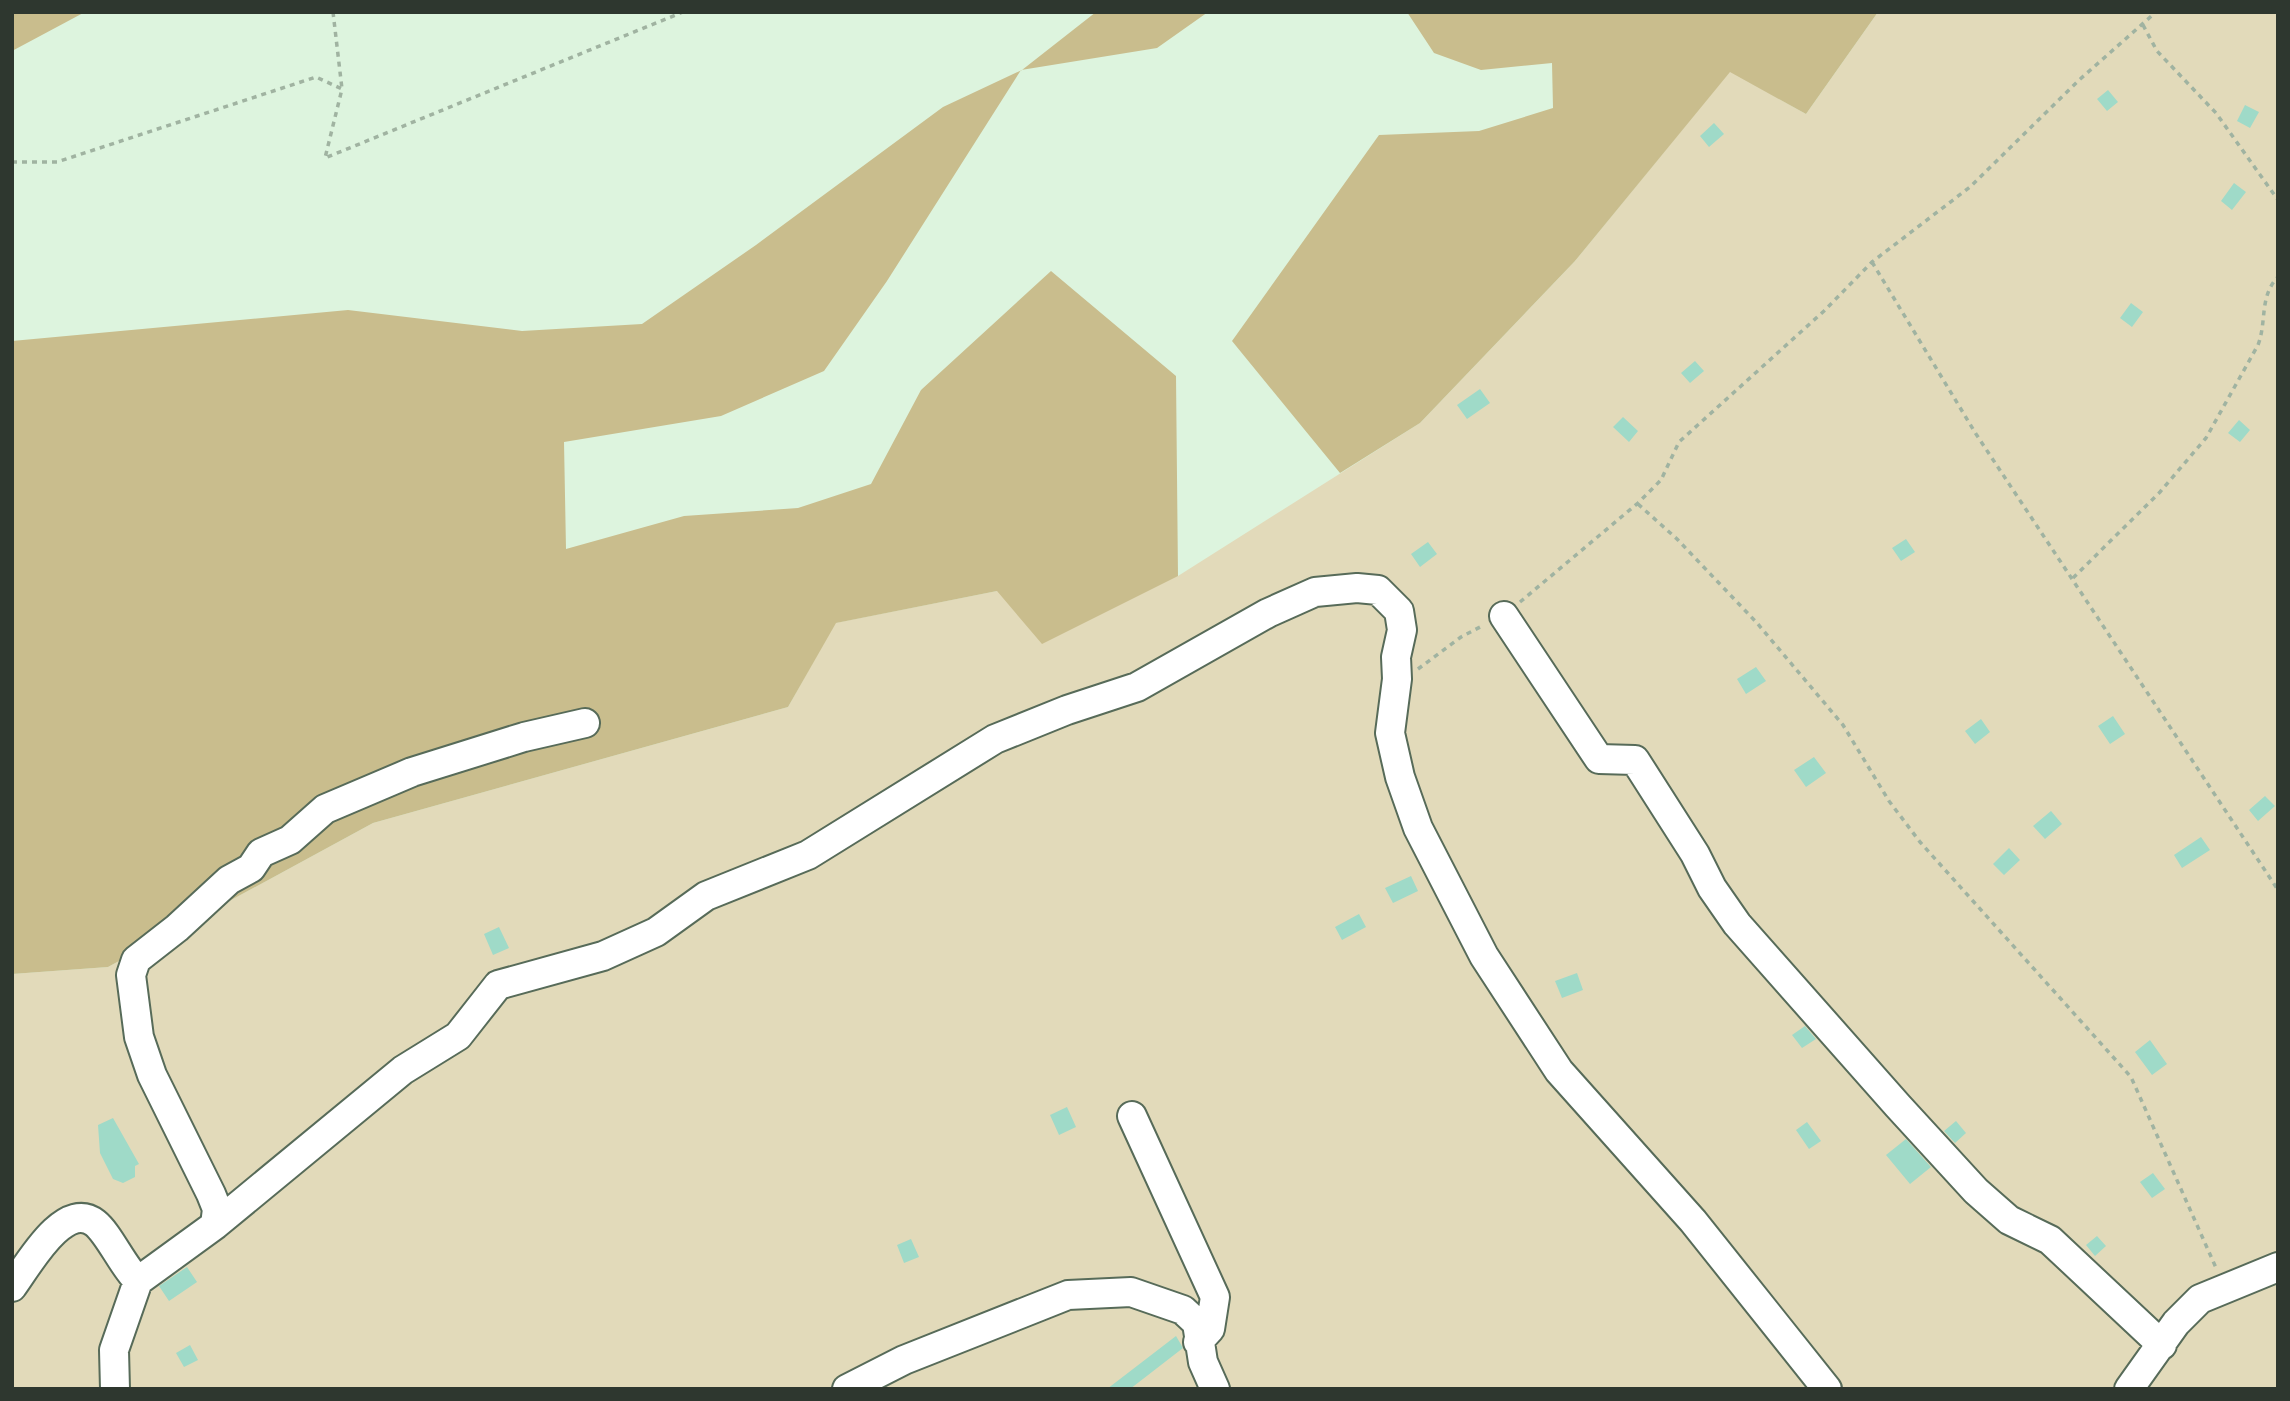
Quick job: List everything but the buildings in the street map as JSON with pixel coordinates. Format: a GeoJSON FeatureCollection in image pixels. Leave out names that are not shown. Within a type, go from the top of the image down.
{"type":"FeatureCollection","features":[{"type":"Feature","properties":{"kind":"street"},"geometry":{"type":"LineString","coordinates":[[115,1389],[114,1350],[138,1281],[215,1225],[403,1070],[458,1036],[498,985],[603,956],[656,932],[706,896],[808,855],[876,810],[995,739],[1067,710],[1137,687],[1268,612],[1315,592],[1357,588],[1378,590],[1399,611],[1402,630],[1396,657],[1397,679],[1390,733],[1418,828],[1484,956],[1559,1071],[1693,1221],[1827,1389]]}},
{"type":"Feature","properties":{"kind":"street"},"geometry":{"type":"LineString","coordinates":[[1504,616],[1599,759],[1635,760],[1695,853],[1712,888],[1737,923],[1907,1116],[1976,1191],[2009,1220],[2050,1240],[2162,1345]]}},
{"type":"Feature","properties":{"kind":"street"},"geometry":{"type":"LineString","coordinates":[[215,1225],[217,1209],[211,1194],[152,1076],[139,1037],[131,975],[135,960],[177,928],[229,880],[251,868],[261,853],[290,840],[325,809],[412,772],[524,737],[585,723]]}},
{"type":"Feature","properties":{"kind":"street"},"geometry":{"type":"LineString","coordinates":[[1132,1116],[1215,1297],[1210,1329],[1198,1342]]}},
{"type":"Feature","properties":{"kind":"street"},"geometry":{"type":"LineString","coordinates":[[12,1287],[63,1223],[78,1217],[95,1223],[126,1269],[138,1281]]}},
{"type":"Feature","properties":{"kind":"street"},"geometry":{"type":"LineString","coordinates":[[2129,1389],[2176,1323],[2200,1299],[2278,1267]]}},
{"type":"Feature","properties":{"kind":"street"},"geometry":{"type":"LineString","coordinates":[[847,1389],[904,1360],[1068,1295],[1131,1292],[1183,1310],[1197,1323],[1198,1342],[1215,1389]]}},
{"type":"Feature","properties":{"kind":"path"},"geometry":{"type":"LineString","coordinates":[[333,12],[342,89],[325,159],[683,12]]}},
{"type":"Feature","properties":{"kind":"path"},"geometry":{"type":"LineString","coordinates":[[1397,679],[1423,667],[1461,637],[1504,616],[1638,503],[1661,480],[1679,442],[1824,311],[1872,262],[1970,187],[2078,81],[2156,12]]}},
{"type":"Feature","properties":{"kind":"path"},"geometry":{"type":"LineString","coordinates":[[2143,25],[2157,51],[2216,113],[2278,200]]}},
{"type":"Feature","properties":{"kind":"path"},"geometry":{"type":"LineString","coordinates":[[12,162],[57,162],[317,77],[342,89]]}},
{"type":"Feature","properties":{"kind":"path"},"geometry":{"type":"LineString","coordinates":[[1872,262],[1976,435],[2278,890]]}},
{"type":"Feature","properties":{"kind":"path"},"geometry":{"type":"LineString","coordinates":[[2073,578],[2160,492],[2206,439],[2258,345],[2264,330],[2264,299],[2278,277]]}},
{"type":"Feature","properties":{"kind":"path"},"geometry":{"type":"LineString","coordinates":[[1638,503],[1677,538],[1758,623],[1843,725],[1889,801],[1920,842],[2131,1077],[2225,1288]]}},
{"type":"Feature","properties":{"kind":"shaded area"},"geometry":{"type":"Polygon","coordinates":[[[12,12],[85,12],[12,51],[12,12]]]}},
{"type":"Feature","properties":{"kind":"shaded area"},"geometry":{"type":"Polygon","coordinates":[[[1096,12],[1208,12],[1157,48],[1022,70],[1096,12]]]}},
{"type":"Feature","properties":{"kind":"shaded area"},"geometry":{"type":"Polygon","coordinates":[[[1407,12],[1878,12],[1806,114],[1730,72],[1575,261],[1420,423],[1340,473],[1232,341],[1379,135],[1479,131],[1553,108],[1552,63],[1481,70],[1434,53],[1407,12]]]}},
{"type":"Feature","properties":{"kind":"shaded area"},"geometry":{"type":"Polygon","coordinates":[[[1878,12],[2278,12],[2278,1389],[12,1389],[12,974],[108,967],[373,823],[788,707],[835,623],[997,591],[1178,576],[1420,423],[1575,261],[1730,71],[1806,114],[1878,12]]]}},
{"type":"Feature","properties":{"kind":"shaded area"},"geometry":{"type":"Polygon","coordinates":[[[1021,71],[887,281],[824,371],[721,416],[564,442],[566,549],[684,516],[798,508],[871,484],[921,390],[1051,271],[1176,376],[1178,576],[1042,644],[997,591],[836,623],[788,707],[373,823],[108,967],[12,974],[12,341],[348,310],[522,331],[642,324],[756,245],[943,107],[1021,71]]]}}]}
